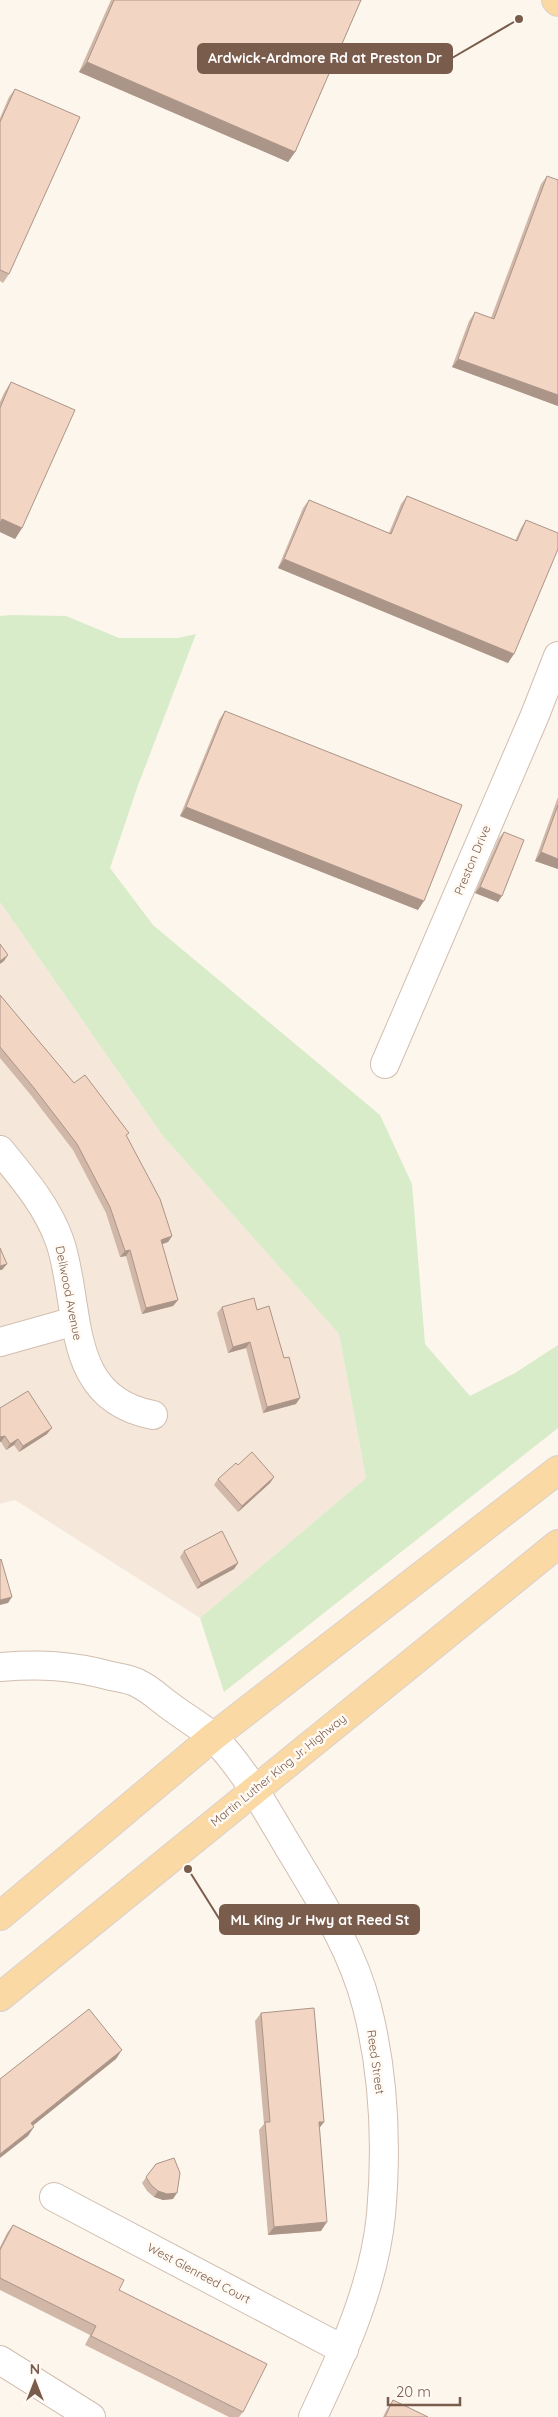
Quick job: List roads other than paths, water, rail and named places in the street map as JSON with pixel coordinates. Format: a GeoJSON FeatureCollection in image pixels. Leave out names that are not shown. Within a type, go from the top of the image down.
{"type":"FeatureCollection","features":[{"type":"Feature","properties":{"kind":"main road"},"geometry":{"type":"LineString","coordinates":[[0,1916],[213,1737],[558,1470]]}},
{"type":"Feature","properties":{"kind":"main road","name":"Martin Luther King Jr. Highway"},"geometry":{"type":"LineString","coordinates":[[0,1997],[558,1544]]}},
{"type":"Feature","properties":{"kind":"street","name":"Preston Drive"},"geometry":{"type":"LineString","coordinates":[[385,1064],[535,715],[558,656]]}},
{"type":"Feature","properties":{"kind":"street","name":"Dellwood Avenue"},"geometry":{"type":"LineString","coordinates":[[0,1150],[24,1179],[50,1220],[67,1266],[74,1320],[86,1365],[99,1384],[122,1405],[138,1412],[153,1415]]}},
{"type":"Feature","properties":{"kind":"street"},"geometry":{"type":"LineString","coordinates":[[0,1342],[74,1320]]}},
{"type":"Feature","properties":{"kind":"street","name":"Reed Street"},"geometry":{"type":"LineString","coordinates":[[0,1667],[46,1664],[82,1668],[138,1683],[213,1737],[254,1789],[343,1940],[356,1970],[367,2008],[374,2048],[383,2131],[381,2217],[376,2251],[366,2288],[344,2350],[313,2417]]}},
{"type":"Feature","properties":{"kind":"street","name":"West Glenreed Court"},"geometry":{"type":"LineString","coordinates":[[54,2197],[344,2350]]}},
{"type":"Feature","properties":{"kind":"street"},"geometry":{"type":"LineString","coordinates":[[0,2360],[91,2417]]}},
{"type":"Feature","properties":{"kind":"place","name":"Ardwick-Ardmore Rd at Preston Dr"},"geometry":{"type":"Point","coordinates":[519,19]}},
{"type":"Feature","properties":{"kind":"place","name":"ML King Jr Hwy at Reed St"},"geometry":{"type":"Point","coordinates":[188,1869]}}]}
